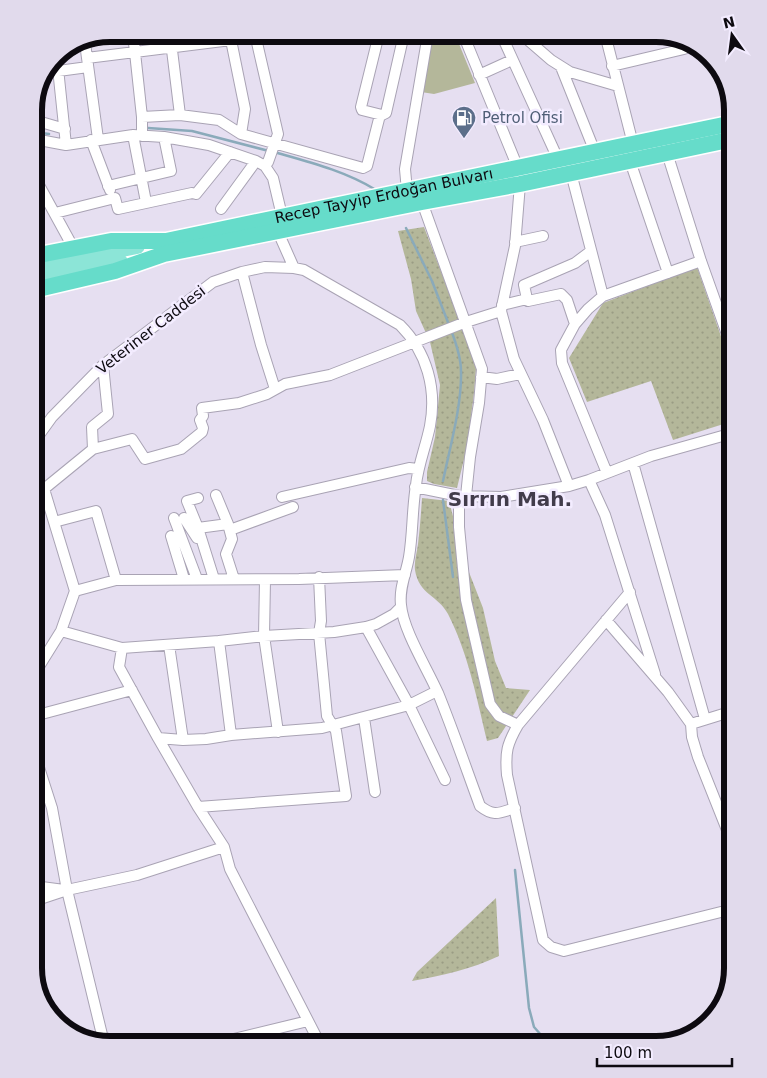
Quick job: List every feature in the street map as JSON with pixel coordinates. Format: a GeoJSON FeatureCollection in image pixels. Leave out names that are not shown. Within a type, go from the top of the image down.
{"type":"FeatureCollection","features":[{"type":"Feature","properties":{"kind":"highway","name":"Recep Tayyip Erdoğan Bulvarı"},"geometry":{"type":"LineString","coordinates":[[280,224],[407,191],[724,125]]}},
{"type":"Feature","properties":{"kind":"highway","name":"Recep Tayyip Erdoğan Bulvarı"},"geometry":{"type":"LineString","coordinates":[[165,247],[280,224],[422,202],[520,184],[724,141]]}},
{"type":"Feature","properties":{"kind":"highway"},"geometry":{"type":"LineString","coordinates":[[43,254],[111,241],[165,247]]}},
{"type":"Feature","properties":{"kind":"highway"},"geometry":{"type":"LineString","coordinates":[[43,288],[115,271],[165,247]]}},
{"type":"Feature","properties":{"kind":"main road","name":"Recep Tayyip Erdoğan Bulvarı"},"geometry":{"type":"LineString","coordinates":[[43,264],[112,250],[165,247]]}},
{"type":"Feature","properties":{"kind":"main road","name":"Recep Tayyip Erdoğan Bulvarı"},"geometry":{"type":"LineString","coordinates":[[43,277],[165,247]]}},
{"type":"Feature","properties":{"kind":"street"},"geometry":{"type":"LineString","coordinates":[[134,42],[142,117],[137,135],[141,178],[146,202]]}},
{"type":"Feature","properties":{"kind":"street"},"geometry":{"type":"LineString","coordinates":[[171,42],[180,115]]}},
{"type":"Feature","properties":{"kind":"street"},"geometry":{"type":"LineString","coordinates":[[66,145],[55,72],[88,62],[136,52],[215,42]]}},
{"type":"Feature","properties":{"kind":"street"},"geometry":{"type":"LineString","coordinates":[[231,42],[245,109],[241,134]]}},
{"type":"Feature","properties":{"kind":"street"},"geometry":{"type":"LineString","coordinates":[[221,209],[263,161],[275,144],[278,134],[257,42]]}},
{"type":"Feature","properties":{"kind":"street"},"geometry":{"type":"LineString","coordinates":[[377,42],[361,107],[362,110],[380,115],[386,113],[402,43]]}},
{"type":"Feature","properties":{"kind":"street"},"geometry":{"type":"LineString","coordinates":[[407,191],[405,169],[427,43]]}},
{"type":"Feature","properties":{"kind":"street"},"geometry":{"type":"LineString","coordinates":[[466,43],[518,168]]}},
{"type":"Feature","properties":{"kind":"street"},"geometry":{"type":"LineString","coordinates":[[505,43],[558,159]]}},
{"type":"Feature","properties":{"kind":"street"},"geometry":{"type":"LineString","coordinates":[[531,43],[570,72],[618,86]]}},
{"type":"Feature","properties":{"kind":"street"},"geometry":{"type":"LineString","coordinates":[[607,43],[633,144]]}},
{"type":"Feature","properties":{"kind":"street"},"geometry":{"type":"LineString","coordinates":[[86,48],[95,140],[108,186],[115,198],[118,209],[192,193],[196,194],[230,152]]}},
{"type":"Feature","properties":{"kind":"street"},"geometry":{"type":"LineString","coordinates":[[612,66],[684,49]]}},
{"type":"Feature","properties":{"kind":"street"},"geometry":{"type":"LineString","coordinates":[[479,75],[512,60]]}},
{"type":"Feature","properties":{"kind":"street"},"geometry":{"type":"LineString","coordinates":[[561,67],[595,152]]}},
{"type":"Feature","properties":{"kind":"street"},"geometry":{"type":"LineString","coordinates":[[142,117],[180,115],[219,120],[241,134],[363,168],[368,166],[380,115]]}},
{"type":"Feature","properties":{"kind":"street"},"geometry":{"type":"LineString","coordinates":[[43,123],[65,129]]}},
{"type":"Feature","properties":{"kind":"street"},"geometry":{"type":"LineString","coordinates":[[43,140],[66,145],[137,135],[209,145],[263,161],[273,178],[280,224],[294,268],[304,270],[400,325],[415,342],[425,364],[432,388],[432,401],[430,424],[415,487],[409,557],[400,590],[401,608],[406,625],[437,691],[480,806],[488,812],[495,814],[515,808]]}},
{"type":"Feature","properties":{"kind":"street"},"geometry":{"type":"LineString","coordinates":[[108,186],[171,171],[164,138]]}},
{"type":"Feature","properties":{"kind":"street"},"geometry":{"type":"LineString","coordinates":[[668,153],[701,261],[724,326]]}},
{"type":"Feature","properties":{"kind":"street"},"geometry":{"type":"LineString","coordinates":[[630,161],[668,273]]}},
{"type":"Feature","properties":{"kind":"street"},"geometry":{"type":"LineString","coordinates":[[571,173],[603,296]]}},
{"type":"Feature","properties":{"kind":"street"},"geometry":{"type":"LineString","coordinates":[[520,184],[515,242],[502,308],[514,359],[543,420],[569,486]]}},
{"type":"Feature","properties":{"kind":"street"},"geometry":{"type":"LineString","coordinates":[[43,192],[74,249]]}},
{"type":"Feature","properties":{"kind":"street"},"geometry":{"type":"LineString","coordinates":[[55,213],[115,198]]}},
{"type":"Feature","properties":{"kind":"street"},"geometry":{"type":"LineString","coordinates":[[422,202],[482,369],[479,403],[462,496],[459,526],[466,600],[490,704],[499,716],[518,724]]}},
{"type":"Feature","properties":{"kind":"street"},"geometry":{"type":"LineString","coordinates":[[515,242],[543,236]]}},
{"type":"Feature","properties":{"kind":"street"},"geometry":{"type":"LineString","coordinates":[[527,299],[524,285],[575,263],[591,251]]}},
{"type":"Feature","properties":{"kind":"street"},"geometry":{"type":"LineString","coordinates":[[607,473],[562,363],[561,350],[575,324],[603,296],[701,261]]}},
{"type":"Feature","properties":{"kind":"street","name":"Veteriner Caddesi"},"geometry":{"type":"LineString","coordinates":[[43,430],[52,417],[103,365],[213,282],[242,272],[265,267],[294,268]]}},
{"type":"Feature","properties":{"kind":"street"},"geometry":{"type":"LineString","coordinates":[[242,272],[261,345],[275,389]]}},
{"type":"Feature","properties":{"kind":"street"},"geometry":{"type":"LineString","coordinates":[[42,661],[61,631],[75,592],[44,489],[93,448],[132,439],[145,459],[182,449],[202,432],[203,428],[200,420],[203,416],[202,408],[239,403],[267,394],[285,384],[330,375],[527,299],[528,301],[561,294],[567,300],[575,324]]}},
{"type":"Feature","properties":{"kind":"street"},"geometry":{"type":"LineString","coordinates":[[93,448],[92,427],[108,414],[103,365]]}},
{"type":"Feature","properties":{"kind":"street"},"geometry":{"type":"LineString","coordinates":[[482,377],[497,379],[520,374]]}},
{"type":"Feature","properties":{"kind":"street"},"geometry":{"type":"LineString","coordinates":[[415,487],[462,496],[501,498],[569,486],[633,463],[724,437]]}},
{"type":"Feature","properties":{"kind":"street"},"geometry":{"type":"LineString","coordinates":[[633,463],[706,719]]}},
{"type":"Feature","properties":{"kind":"street"},"geometry":{"type":"LineString","coordinates":[[282,497],[409,468],[418,469]]}},
{"type":"Feature","properties":{"kind":"street"},"geometry":{"type":"LineString","coordinates":[[589,480],[605,515],[657,680]]}},
{"type":"Feature","properties":{"kind":"street"},"geometry":{"type":"LineString","coordinates":[[216,496],[232,539],[226,554],[234,579]]}},
{"type":"Feature","properties":{"kind":"street"},"geometry":{"type":"LineString","coordinates":[[198,498],[187,501],[210,562],[214,579]]}},
{"type":"Feature","properties":{"kind":"street"},"geometry":{"type":"LineString","coordinates":[[198,528],[229,527],[293,507]]}},
{"type":"Feature","properties":{"kind":"street"},"geometry":{"type":"LineString","coordinates":[[54,522],[96,511],[116,580]]}},
{"type":"Feature","properties":{"kind":"street"},"geometry":{"type":"LineString","coordinates":[[197,579],[179,518],[199,540],[210,562]]}},
{"type":"Feature","properties":{"kind":"street"},"geometry":{"type":"LineString","coordinates":[[171,536],[184,579]]}},
{"type":"Feature","properties":{"kind":"street"},"geometry":{"type":"LineString","coordinates":[[75,592],[116,580],[266,580],[405,575]]}},
{"type":"Feature","properties":{"kind":"street"},"geometry":{"type":"LineString","coordinates":[[198,807],[346,796],[338,738],[327,716],[319,633],[321,621],[319,577]]}},
{"type":"Feature","properties":{"kind":"street"},"geometry":{"type":"LineString","coordinates":[[266,580],[264,636],[278,732]]}},
{"type":"Feature","properties":{"kind":"street"},"geometry":{"type":"LineString","coordinates":[[630,592],[518,724],[508,741],[507,775],[543,940],[551,947],[564,951],[724,911]]}},
{"type":"Feature","properties":{"kind":"street"},"geometry":{"type":"LineString","coordinates":[[61,631],[122,648],[169,645],[366,628],[385,620],[401,608]]}},
{"type":"Feature","properties":{"kind":"street"},"geometry":{"type":"LineString","coordinates":[[606,620],[657,680],[691,724],[692,737],[698,757],[724,822]]}},
{"type":"Feature","properties":{"kind":"street"},"geometry":{"type":"LineString","coordinates":[[366,628],[408,705],[445,780]]}},
{"type":"Feature","properties":{"kind":"street"},"geometry":{"type":"LineString","coordinates":[[219,641],[231,735]]}},
{"type":"Feature","properties":{"kind":"street"},"geometry":{"type":"LineString","coordinates":[[169,645],[183,740]]}},
{"type":"Feature","properties":{"kind":"street"},"geometry":{"type":"LineString","coordinates":[[122,648],[119,667],[198,807],[224,847],[230,869],[315,1035]]}},
{"type":"Feature","properties":{"kind":"street"},"geometry":{"type":"LineString","coordinates":[[42,714],[132,690]]}},
{"type":"Feature","properties":{"kind":"street"},"geometry":{"type":"LineString","coordinates":[[158,738],[206,739],[231,735],[322,728],[408,705],[437,691]]}},
{"type":"Feature","properties":{"kind":"street"},"geometry":{"type":"LineString","coordinates":[[691,724],[724,713]]}},
{"type":"Feature","properties":{"kind":"street"},"geometry":{"type":"LineString","coordinates":[[364,718],[375,792]]}},
{"type":"Feature","properties":{"kind":"street"},"geometry":{"type":"LineString","coordinates":[[42,778],[52,808],[67,890],[102,1034]]}},
{"type":"Feature","properties":{"kind":"street"},"geometry":{"type":"LineString","coordinates":[[42,898],[67,890],[137,875],[224,847]]}},
{"type":"Feature","properties":{"kind":"street"},"geometry":{"type":"LineString","coordinates":[[42,887],[67,890]]}},
{"type":"Feature","properties":{"kind":"street"},"geometry":{"type":"LineString","coordinates":[[250,1035],[308,1021]]}},
{"type":"Feature","properties":{"kind":"green space"},"geometry":{"type":"Polygon","coordinates":[[[430,43],[459,43],[475,83],[434,94],[421,92],[430,43]]]}},
{"type":"Feature","properties":{"kind":"green space"},"geometry":{"type":"Polygon","coordinates":[[[424,227],[471,350],[476,369],[467,447],[457,488],[427,481],[427,472],[435,437],[440,385],[430,342],[416,311],[411,279],[398,231],[424,227]]]}},
{"type":"Feature","properties":{"kind":"green space"},"geometry":{"type":"Polygon","coordinates":[[[697,267],[724,345],[724,424],[673,440],[651,381],[587,402],[569,358],[603,303],[697,267]]]}},
{"type":"Feature","properties":{"kind":"green space"},"geometry":{"type":"Polygon","coordinates":[[[422,498],[449,501],[465,562],[483,608],[495,661],[506,688],[530,690],[498,738],[487,741],[466,660],[448,614],[420,585],[417,578],[415,564],[422,498]]]}},
{"type":"Feature","properties":{"kind":"green space"},"geometry":{"type":"Polygon","coordinates":[[[496,898],[499,956],[456,972],[412,981],[417,972],[496,898]]]}},
{"type":"Feature","properties":{"kind":"waterway"},"geometry":{"type":"LineString","coordinates":[[148,128],[192,131],[269,151]]}},
{"type":"Feature","properties":{"kind":"waterway"},"geometry":{"type":"LineString","coordinates":[[43,133],[49,134]]}},
{"type":"Feature","properties":{"kind":"waterway"},"geometry":{"type":"LineString","coordinates":[[274,152],[339,172],[376,190]]}},
{"type":"Feature","properties":{"kind":"waterway"},"geometry":{"type":"LineString","coordinates":[[406,228],[432,281],[449,325]]}},
{"type":"Feature","properties":{"kind":"waterway"},"geometry":{"type":"LineString","coordinates":[[443,481],[455,426],[461,384],[460,361],[451,330]]}},
{"type":"Feature","properties":{"kind":"waterway"},"geometry":{"type":"LineString","coordinates":[[443,500],[453,577]]}},
{"type":"Feature","properties":{"kind":"waterway"},"geometry":{"type":"LineString","coordinates":[[515,870],[529,1008],[534,1027],[541,1035]]}},
{"type":"Feature","properties":{"kind":"place","name":"Petrol Ofisi"},"geometry":{"type":"Point","coordinates":[464,139]}},
{"type":"Feature","properties":{"kind":"district","name":"Sırrın Mah."},"geometry":{"type":"Point","coordinates":[510,499]}}]}
